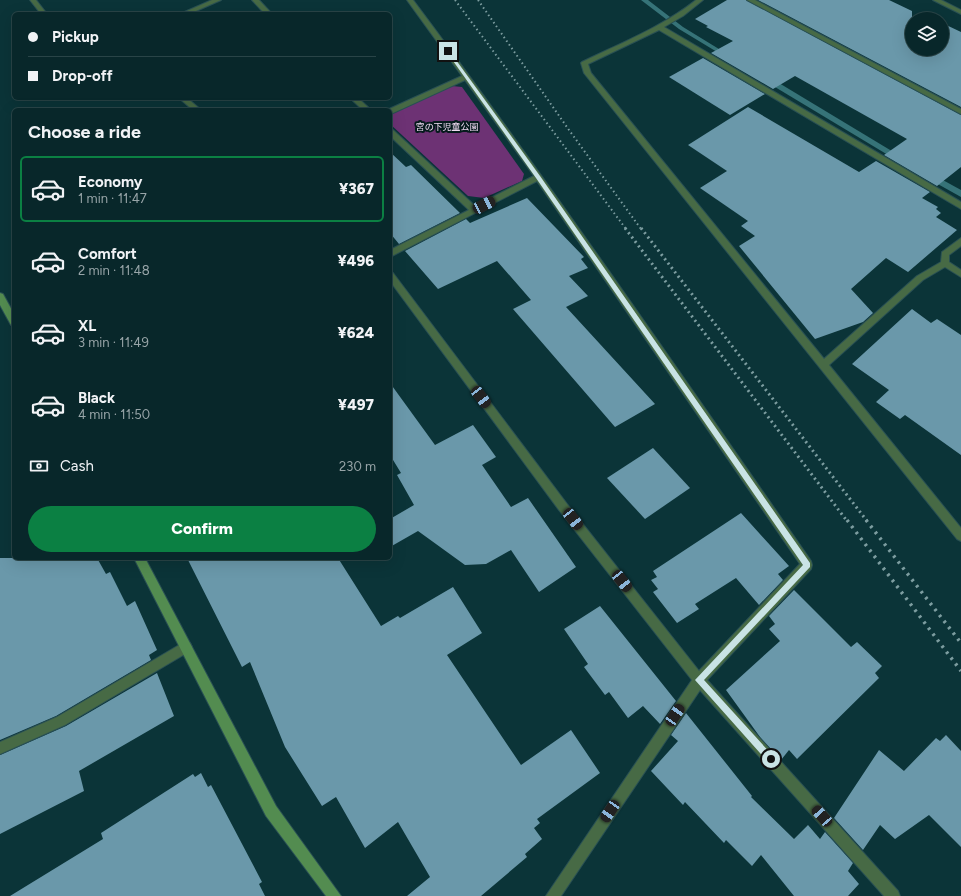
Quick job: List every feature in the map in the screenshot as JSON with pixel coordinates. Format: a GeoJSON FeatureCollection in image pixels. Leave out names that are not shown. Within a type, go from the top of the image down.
{"type":"FeatureCollection","features":[{"type":"Feature","properties":{"kind":"street"},"geometry":{"type":"LineString","coordinates":[[33,0],[42,12]]}},
{"type":"Feature","properties":{"kind":"street"},"geometry":{"type":"LineString","coordinates":[[188,12],[218,0]]}},
{"type":"Feature","properties":{"kind":"street"},"geometry":{"type":"LineString","coordinates":[[255,0],[268,12]]}},
{"type":"Feature","properties":{"kind":"street"},"geometry":{"type":"LineString","coordinates":[[410,0],[467,76],[538,177],[807,565],[699,680],[553,896]]}},
{"type":"Feature","properties":{"kind":"street"},"geometry":{"type":"LineString","coordinates":[[700,0],[680,15],[662,25],[584,63],[588,73],[961,536]]}},
{"type":"Feature","properties":{"kind":"street"},"geometry":{"type":"LineString","coordinates":[[750,0],[961,112]]}},
{"type":"Feature","properties":{"kind":"street"},"geometry":{"type":"LineString","coordinates":[[936,0],[961,12]]}},
{"type":"Feature","properties":{"kind":"street"},"geometry":{"type":"LineString","coordinates":[[662,25],[961,206]]}},
{"type":"Feature","properties":{"kind":"street"},"geometry":{"type":"LineString","coordinates":[[392,110],[467,76]]}},
{"type":"Feature","properties":{"kind":"street"},"geometry":{"type":"LineString","coordinates":[[185,100],[195,108]]}},
{"type":"Feature","properties":{"kind":"street"},"geometry":{"type":"LineString","coordinates":[[356,100],[365,108]]}},
{"type":"Feature","properties":{"kind":"street"},"geometry":{"type":"LineString","coordinates":[[392,134],[474,210]]}},
{"type":"Feature","properties":{"kind":"street"},"geometry":{"type":"LineString","coordinates":[[392,253],[538,177]]}},
{"type":"Feature","properties":{"kind":"street"},"geometry":{"type":"LineString","coordinates":[[945,264],[945,254],[961,241]]}},
{"type":"Feature","properties":{"kind":"street"},"geometry":{"type":"LineString","coordinates":[[823,365],[920,278],[945,264]]}},
{"type":"Feature","properties":{"kind":"street"},"geometry":{"type":"LineString","coordinates":[[945,264],[961,274]]}},
{"type":"Feature","properties":{"kind":"street"},"geometry":{"type":"LineString","coordinates":[[392,278],[563,506],[699,680],[893,896]]}},
{"type":"Feature","properties":{"kind":"street"},"geometry":{"type":"LineString","coordinates":[[0,296],[12,318]]}},
{"type":"Feature","properties":{"kind":"street"},"geometry":{"type":"LineString","coordinates":[[140,560],[271,811],[334,896]]}},
{"type":"Feature","properties":{"kind":"street"},"geometry":{"type":"LineString","coordinates":[[0,748],[61,721],[186,647]]}},
{"type":"Feature","properties":{"kind":"green space","name":"宮の下児童公園"},"geometry":{"type":"Polygon","coordinates":[[[452,86],[462,87],[524,174],[522,181],[484,198],[468,196],[392,126],[392,113],[452,86]]]}},
{"type":"Feature","properties":{"kind":"building"},"geometry":{"type":"Polygon","coordinates":[[[727,0],[746,0],[961,115],[961,167],[937,186],[884,155],[907,139],[795,76],[773,89],[711,53],[733,41],[706,27],[708,26],[695,19],[727,0]]]}},
{"type":"Feature","properties":{"kind":"building"},"geometry":{"type":"Polygon","coordinates":[[[758,0],[889,0],[912,11],[905,12],[905,56],[949,56],[949,26],[961,32],[961,107],[758,0]]]}},
{"type":"Feature","properties":{"kind":"building"},"geometry":{"type":"Polygon","coordinates":[[[703,58],[765,94],[730,115],[669,77],[703,58]]]}},
{"type":"Feature","properties":{"kind":"building"},"geometry":{"type":"Polygon","coordinates":[[[748,107],[859,172],[876,161],[930,192],[922,198],[938,207],[936,209],[941,213],[936,217],[957,230],[908,272],[886,258],[851,289],[873,313],[863,322],[815,339],[739,246],[755,236],[741,226],[748,221],[700,188],[727,171],[688,145],[748,107]]]}},
{"type":"Feature","properties":{"kind":"building"},"geometry":{"type":"Polygon","coordinates":[[[392,154],[406,167],[411,165],[460,213],[399,244],[392,235],[392,154]]]}},
{"type":"Feature","properties":{"kind":"building"},"geometry":{"type":"Polygon","coordinates":[[[527,198],[584,257],[581,259],[588,268],[569,276],[588,296],[566,307],[655,404],[615,427],[513,309],[531,300],[497,261],[438,289],[405,251],[466,219],[470,223],[527,198]]]}},
{"type":"Feature","properties":{"kind":"building"},"geometry":{"type":"Polygon","coordinates":[[[912,309],[931,323],[937,319],[961,335],[961,455],[905,415],[900,419],[876,402],[889,390],[852,364],[912,309]]]}},
{"type":"Feature","properties":{"kind":"building"},"geometry":{"type":"Polygon","coordinates":[[[392,386],[435,445],[473,425],[496,457],[482,465],[511,507],[528,498],[576,567],[539,592],[511,550],[486,564],[465,565],[418,531],[392,546],[392,518],[414,505],[397,475],[401,473],[392,458],[392,386]]]}},
{"type":"Feature","properties":{"kind":"building"},"geometry":{"type":"Polygon","coordinates":[[[653,448],[690,488],[645,519],[607,478],[653,448]]]}},
{"type":"Feature","properties":{"kind":"building"},"geometry":{"type":"Polygon","coordinates":[[[741,513],[789,566],[778,574],[783,580],[759,605],[736,578],[695,604],[699,609],[677,623],[653,592],[658,589],[651,580],[657,577],[653,571],[741,513]]]}},
{"type":"Feature","properties":{"kind":"building"},"geometry":{"type":"Polygon","coordinates":[[[0,558],[12,558],[12,560],[98,560],[106,574],[110,572],[127,606],[135,601],[157,650],[149,655],[151,660],[56,716],[0,740],[0,558]]]}},
{"type":"Feature","properties":{"kind":"building"},"geometry":{"type":"Polygon","coordinates":[[[188,560],[339,560],[381,626],[398,616],[400,618],[453,587],[482,633],[447,655],[521,765],[571,730],[600,773],[537,819],[540,823],[534,828],[542,839],[525,854],[527,857],[481,896],[407,896],[430,877],[398,822],[365,848],[336,797],[322,806],[285,747],[250,662],[242,667],[188,560]]]}},
{"type":"Feature","properties":{"kind":"building"},"geometry":{"type":"Polygon","coordinates":[[[794,590],[851,647],[857,642],[882,666],[875,673],[879,678],[797,759],[789,750],[781,760],[760,737],[726,690],[780,641],[769,629],[775,624],[769,616],[794,590]]]}},
{"type":"Feature","properties":{"kind":"building"},"geometry":{"type":"Polygon","coordinates":[[[600,606],[676,701],[660,724],[643,706],[628,718],[609,692],[605,695],[584,667],[588,664],[564,629],[600,606]]]}},
{"type":"Feature","properties":{"kind":"building"},"geometry":{"type":"Polygon","coordinates":[[[157,673],[174,716],[79,771],[84,791],[0,834],[0,755],[66,726],[157,673]]]}},
{"type":"Feature","properties":{"kind":"building"},"geometry":{"type":"Polygon","coordinates":[[[686,713],[752,796],[751,797],[794,839],[808,825],[820,839],[825,832],[853,863],[848,871],[859,884],[848,896],[794,896],[761,855],[752,866],[726,840],[724,843],[685,802],[683,805],[651,771],[678,741],[671,735],[686,713]]]}},
{"type":"Feature","properties":{"kind":"building"},"geometry":{"type":"Polygon","coordinates":[[[946,735],[961,751],[961,847],[929,815],[895,839],[880,825],[863,850],[834,818],[879,750],[904,771],[936,738],[940,741],[946,735]]]}},
{"type":"Feature","properties":{"kind":"building"},"geometry":{"type":"Polygon","coordinates":[[[201,773],[208,787],[211,785],[262,882],[259,884],[265,896],[10,896],[103,839],[101,833],[193,774],[195,777],[201,773]]]}},
{"type":"Feature","properties":{"kind":"waterway"},"geometry":{"type":"LineString","coordinates":[[644,0],[681,28],[729,57]]}},
{"type":"Feature","properties":{"kind":"waterway"},"geometry":{"type":"LineString","coordinates":[[767,79],[901,159]]}},
{"type":"Feature","properties":{"kind":"waterway"},"geometry":{"type":"LineString","coordinates":[[930,176],[961,194]]}},
{"type":"Feature","properties":{"kind":"railway"},"geometry":{"type":"LineString","coordinates":[[455,0],[626,229]]}},
{"type":"Feature","properties":{"kind":"railway"},"geometry":{"type":"LineString","coordinates":[[478,0],[569,130],[641,229]]}},
{"type":"Feature","properties":{"kind":"railway"},"geometry":{"type":"LineString","coordinates":[[625,228],[847,521]]}},
{"type":"Feature","properties":{"kind":"railway"},"geometry":{"type":"LineString","coordinates":[[641,228],[867,521]]}},
{"type":"Feature","properties":{"kind":"railway"},"geometry":{"type":"LineString","coordinates":[[847,520],[961,671]]}},
{"type":"Feature","properties":{"kind":"railway"},"geometry":{"type":"LineString","coordinates":[[866,520],[961,643]]}},
{"type":"Feature","properties":{"kind":"route"},"geometry":{"type":"LineString","coordinates":[[448,51],[538,177],[807,565],[699,680],[771,759]]}}]}
